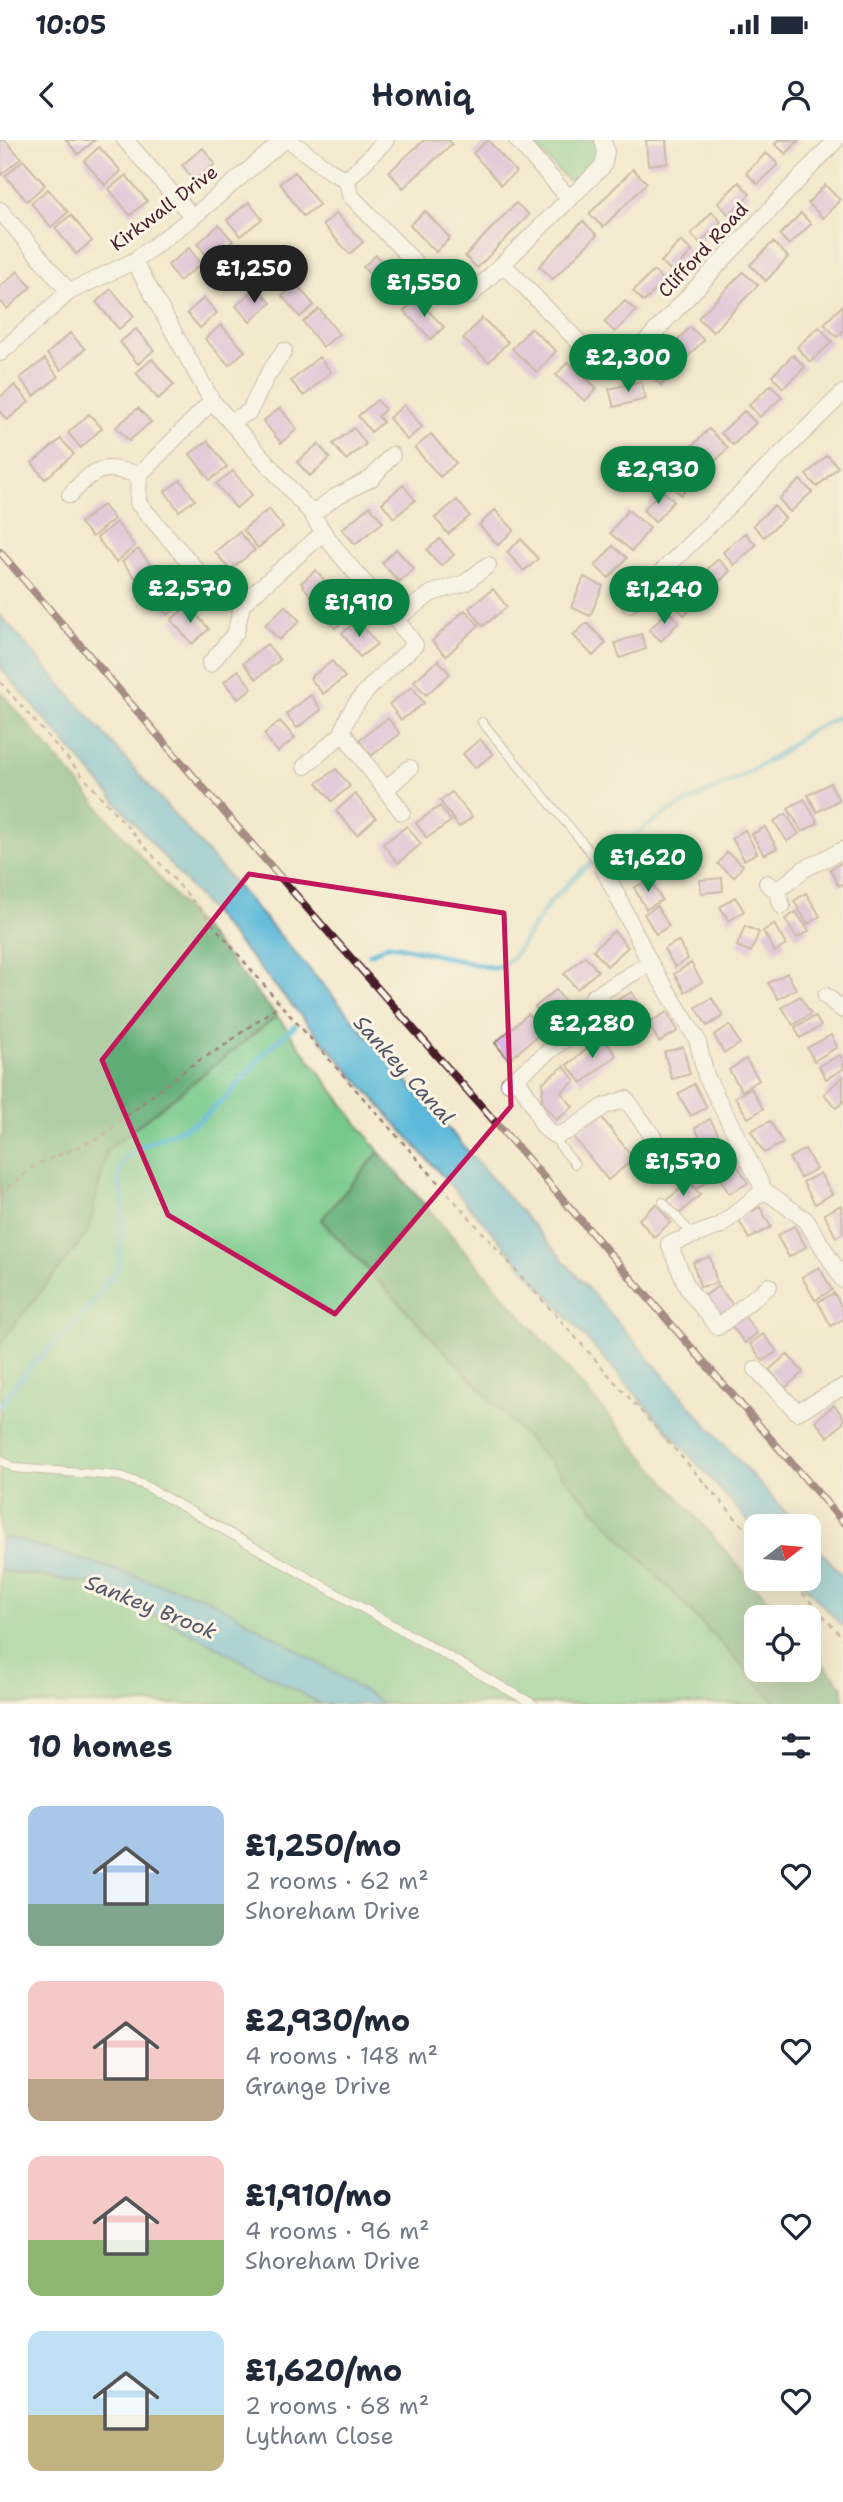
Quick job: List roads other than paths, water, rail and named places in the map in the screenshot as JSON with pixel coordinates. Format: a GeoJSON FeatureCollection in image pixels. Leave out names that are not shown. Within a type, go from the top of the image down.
{"type":"FeatureCollection","features":[{"type":"Feature","properties":{"kind":"street"},"geometry":{"type":"LineString","coordinates":[[125,140],[193,217]]}},
{"type":"Feature","properties":{"kind":"street","name":"Kirkwall Drive"},"geometry":{"type":"LineString","coordinates":[[0,353],[69,292],[134,261],[193,217],[284,140]]}},
{"type":"Feature","properties":{"kind":"street"},"geometry":{"type":"LineString","coordinates":[[289,140],[346,180],[350,195],[447,297],[470,296],[603,166],[606,152],[603,140]]}},
{"type":"Feature","properties":{"kind":"street"},"geometry":{"type":"LineString","coordinates":[[346,180],[386,140]]}},
{"type":"Feature","properties":{"kind":"street"},"geometry":{"type":"LineString","coordinates":[[517,140],[570,199]]}},
{"type":"Feature","properties":{"kind":"street","name":"Clifford Road"},"geometry":{"type":"LineString","coordinates":[[504,265],[599,363],[619,363],[635,353],[836,140]]}},
{"type":"Feature","properties":{"kind":"street"},"geometry":{"type":"LineString","coordinates":[[0,210],[69,292]]}},
{"type":"Feature","properties":{"kind":"street"},"geometry":{"type":"LineString","coordinates":[[134,261],[212,401],[312,513],[323,533],[397,618],[415,645],[373,685],[345,719],[343,733],[304,765]]}},
{"type":"Feature","properties":{"kind":"street"},"geometry":{"type":"LineString","coordinates":[[230,422],[250,412],[267,376],[284,351]]}},
{"type":"Feature","properties":{"kind":"street"},"geometry":{"type":"LineString","coordinates":[[629,604],[843,393]]}},
{"type":"Feature","properties":{"kind":"street"},"geometry":{"type":"LineString","coordinates":[[212,401],[139,475],[138,503],[214,590],[242,604]]}},
{"type":"Feature","properties":{"kind":"street"},"geometry":{"type":"LineString","coordinates":[[312,513],[335,497],[372,478],[392,455]]}},
{"type":"Feature","properties":{"kind":"street"},"geometry":{"type":"LineString","coordinates":[[69,495],[91,472],[114,467],[139,475]]}},
{"type":"Feature","properties":{"kind":"street"},"geometry":{"type":"LineString","coordinates":[[210,664],[236,632],[242,604],[323,533]]}},
{"type":"Feature","properties":{"kind":"street"},"geometry":{"type":"LineString","coordinates":[[397,618],[432,593],[465,583],[488,565]]}},
{"type":"Feature","properties":{"kind":"street"},"geometry":{"type":"LineString","coordinates":[[343,733],[402,812]]}},
{"type":"Feature","properties":{"kind":"street"},"geometry":{"type":"LineString","coordinates":[[386,789],[410,768]]}},
{"type":"Feature","properties":{"kind":"street"},"geometry":{"type":"LineString","coordinates":[[776,893],[804,869],[843,850]]}},
{"type":"Feature","properties":{"kind":"street"},"geometry":{"type":"LineString","coordinates":[[603,867],[650,963],[697,1039],[706,1076],[764,1190],[806,1220],[843,1280]]}},
{"type":"Feature","properties":{"kind":"street"},"geometry":{"type":"LineString","coordinates":[[650,963],[593,997],[576,1030],[513,1080],[535,1109],[539,1122],[556,1136],[605,1106],[626,1099],[659,1145]]}},
{"type":"Feature","properties":{"kind":"street"},"geometry":{"type":"LineString","coordinates":[[826,996],[843,1010]]}},
{"type":"Feature","properties":{"kind":"street"},"geometry":{"type":"LineString","coordinates":[[764,1190],[720,1226],[669,1244],[688,1289],[718,1327],[769,1286]]}},
{"type":"Feature","properties":{"kind":"street"},"geometry":{"type":"LineString","coordinates":[[756,1368],[797,1412],[843,1387]]}},
{"type":"Feature","properties":{"kind":"lane"},"geometry":{"type":"LineString","coordinates":[[482,722],[603,867]]}},
{"type":"Feature","properties":{"kind":"lane"},"geometry":{"type":"LineString","coordinates":[[588,1006],[613,1038]]}},
{"type":"Feature","properties":{"kind":"lane"},"geometry":{"type":"LineString","coordinates":[[556,1136],[559,1145],[575,1164]]}},
{"type":"Feature","properties":{"kind":"lane"},"geometry":{"type":"LineString","coordinates":[[663,1202],[694,1236]]}},
{"type":"Feature","properties":{"kind":"lane"},"geometry":{"type":"LineString","coordinates":[[0,1460],[13,1468],[120,1476],[144,1485],[533,1704]]}},
{"type":"Feature","properties":{"kind":"water"},"geometry":{"type":"Polygon","coordinates":[[[0,615],[787,1514],[744,1514],[744,1516],[321,1039],[0,667],[0,615]]]}},
{"type":"Feature","properties":{"kind":"water","name":"Sankey Brook"},"geometry":{"type":"Polygon","coordinates":[[[0,1538],[18,1540],[206,1598],[284,1642],[384,1704],[321,1704],[199,1637],[93,1584],[0,1570],[0,1538]]]}},
{"type":"Feature","properties":{"kind":"water"},"geometry":{"type":"Polygon","coordinates":[[[821,1551],[843,1576],[843,1627],[810,1591],[821,1591],[821,1551]]]}},
{"type":"Feature","properties":{"kind":"waterway"},"geometry":{"type":"LineString","coordinates":[[370,954],[388,945],[493,968],[502,966],[513,957],[550,902],[583,869],[671,810],[742,776],[781,753],[809,731],[843,715]]}},
{"type":"Feature","properties":{"kind":"waterway"},"geometry":{"type":"LineString","coordinates":[[0,1406],[27,1370],[78,1321],[118,1267],[124,1203],[118,1177],[122,1162],[136,1149],[197,1122],[226,1098],[266,1051],[295,1026]]}},
{"type":"Feature","properties":{"kind":"railway"},"geometry":{"type":"LineString","coordinates":[[0,552],[843,1522]]}},
{"type":"Feature","properties":{"kind":"water label","name":"Sankey Canal"},"geometry":{"type":"Point","coordinates":[404,1070]}}]}
